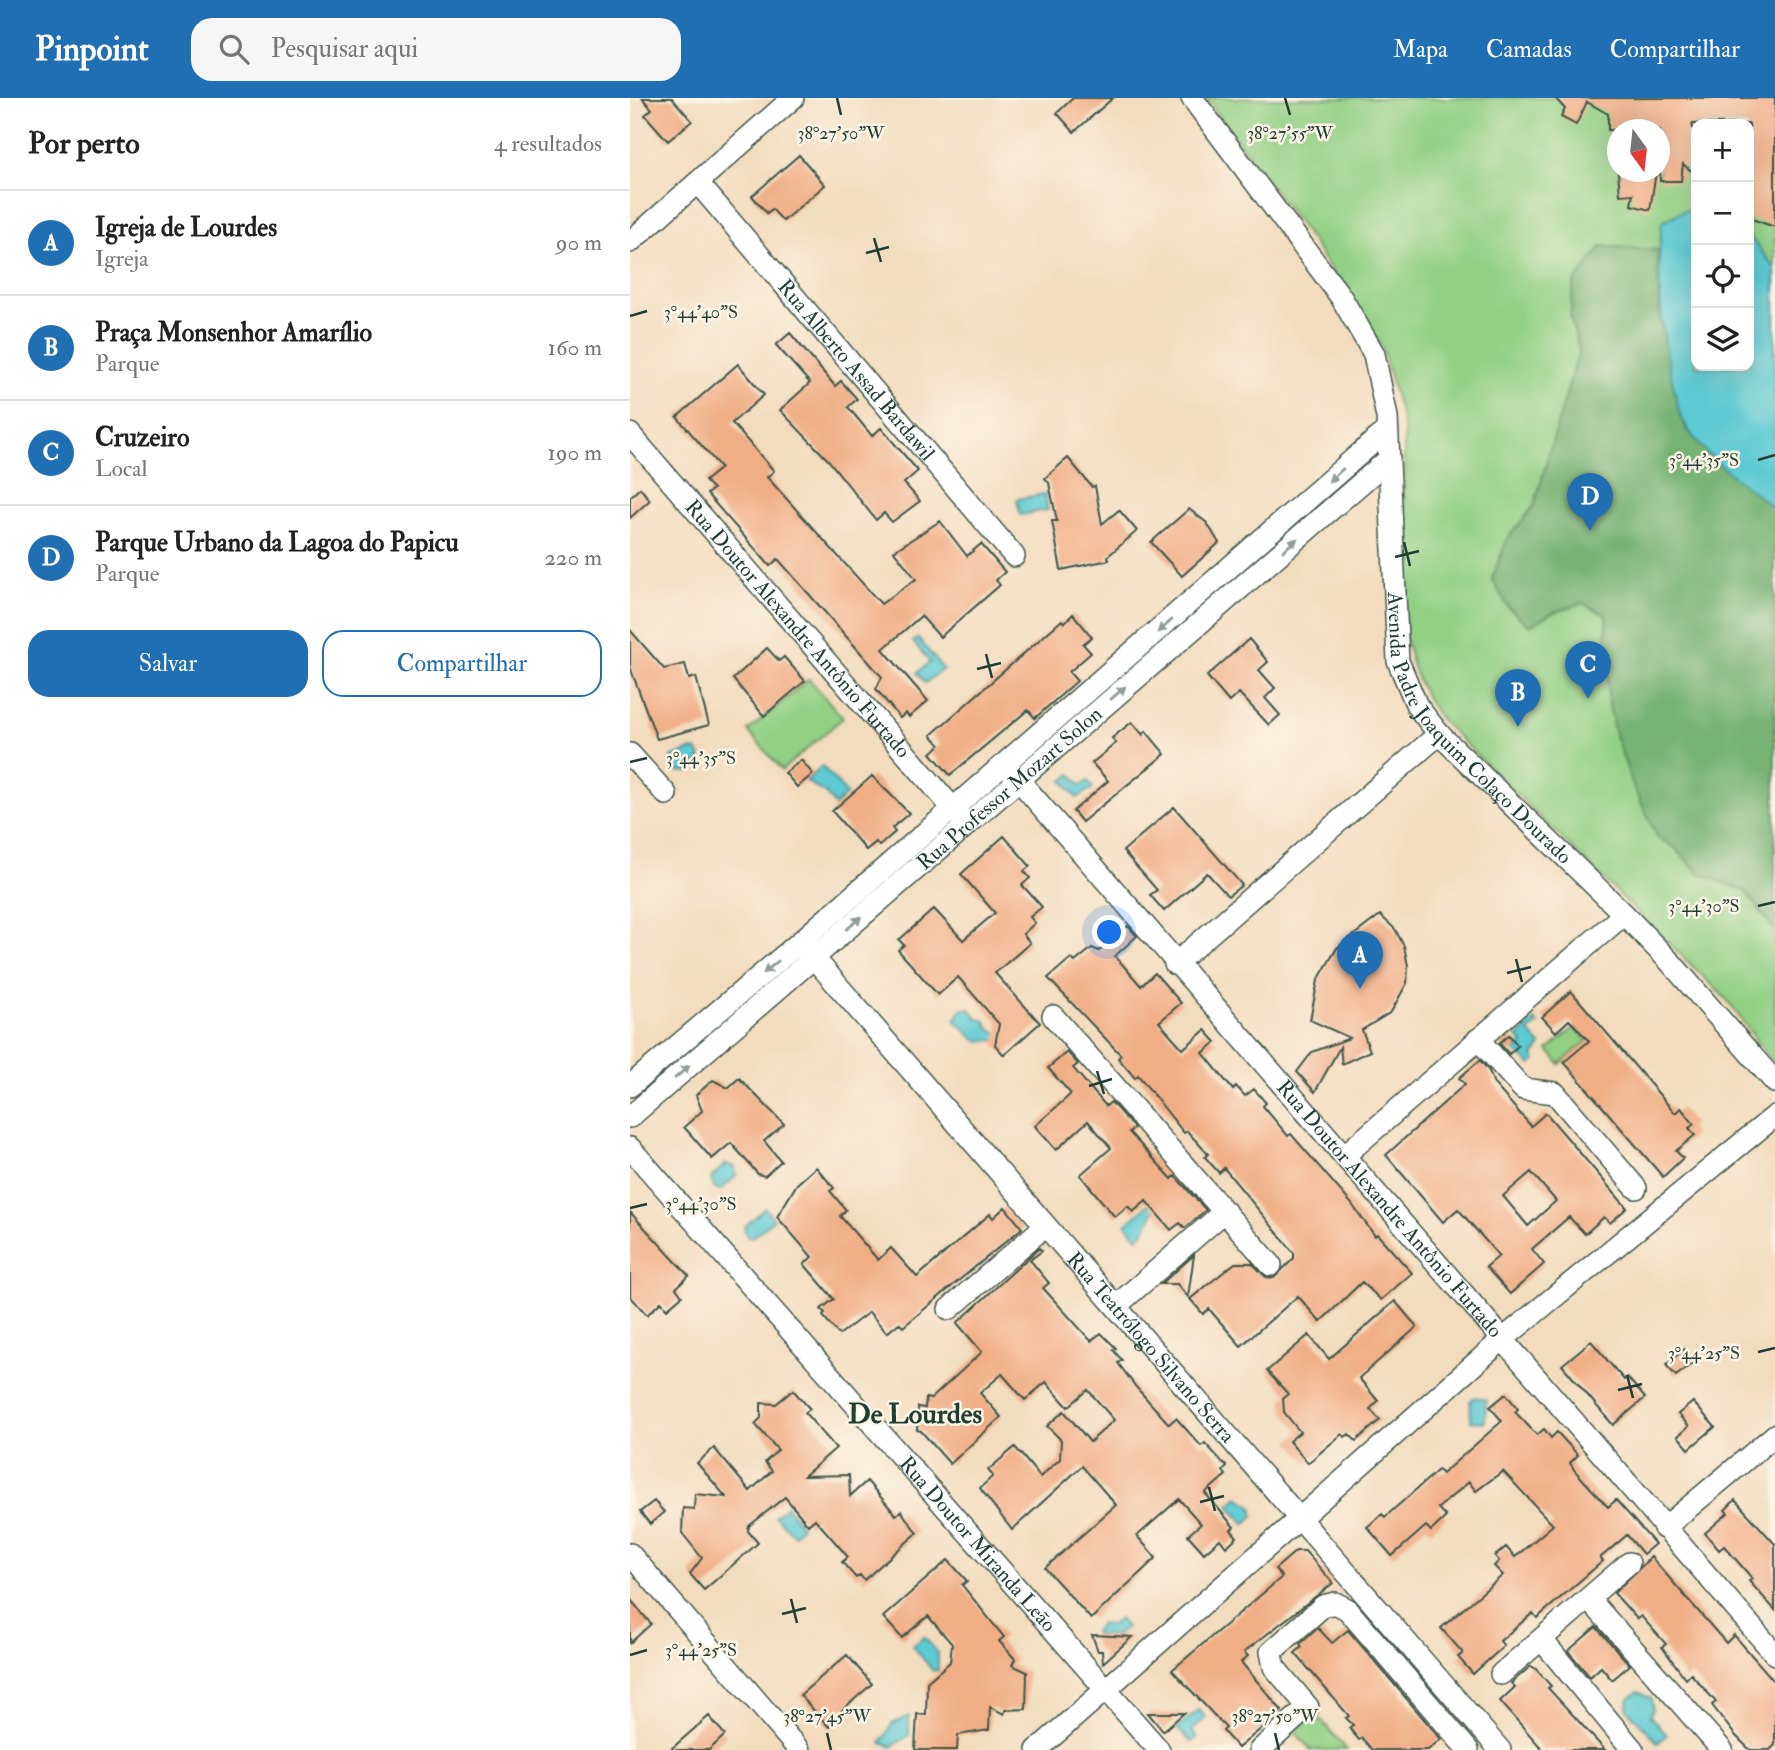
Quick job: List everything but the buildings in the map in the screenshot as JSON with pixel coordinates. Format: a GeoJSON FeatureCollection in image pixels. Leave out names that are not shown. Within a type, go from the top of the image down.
{"type":"FeatureCollection","features":[{"type":"Feature","properties":{"kind":"street"},"geometry":{"type":"LineString","coordinates":[[630,242],[793,98]]}},
{"type":"Feature","properties":{"kind":"street","name":"Avenida Padre Joaquim Colaço Dourado"},"geometry":{"type":"LineString","coordinates":[[1192,98],[1353,316],[1377,362],[1387,430],[1398,664],[1417,706],[1439,734],[1624,914],[1775,1082]]}},
{"type":"Feature","properties":{"kind":"street","name":"Rua Alberto Assad Bardawil"},"geometry":{"type":"LineString","coordinates":[[698,183],[1014,556]]}},
{"type":"Feature","properties":{"kind":"street","name":"Rua Professor Mozart Solon"},"geometry":{"type":"LineString","coordinates":[[1012,772],[1387,430]]}},
{"type":"Feature","properties":{"kind":"street","name":"Rua Doutor Alexandre Antônio Furtado"},"geometry":{"type":"LineString","coordinates":[[630,434],[960,816]]}},
{"type":"Feature","properties":{"kind":"street","name":"Rua Professor Mozart Solon"},"geometry":{"type":"LineString","coordinates":[[630,1117],[807,951],[960,816],[1389,459]]}},
{"type":"Feature","properties":{"kind":"street"},"geometry":{"type":"LineString","coordinates":[[1175,964],[1439,734]]}},
{"type":"Feature","properties":{"kind":"street"},"geometry":{"type":"LineString","coordinates":[[630,754],[666,794]]}},
{"type":"Feature","properties":{"kind":"street","name":"Rua Doutor Alexandre Antônio Furtado"},"geometry":{"type":"LineString","coordinates":[[1012,772],[1175,964],[1345,1155],[1775,1654]]}},
{"type":"Feature","properties":{"kind":"street"},"geometry":{"type":"LineString","coordinates":[[1345,1155],[1624,914]]}},
{"type":"Feature","properties":{"kind":"street","name":"Rua Professor Mozart Solon"},"geometry":{"type":"LineString","coordinates":[[630,1085],[807,951]]}},
{"type":"Feature","properties":{"kind":"street","name":"Rua Teatrólogo Silvano Serra"},"geometry":{"type":"LineString","coordinates":[[807,951],[1500,1750]]}},
{"type":"Feature","properties":{"kind":"street"},"geometry":{"type":"LineString","coordinates":[[1053,1016],[1271,1265]]}},
{"type":"Feature","properties":{"kind":"street"},"geometry":{"type":"LineString","coordinates":[[1478,1039],[1523,1088],[1555,1093],[1636,1188]]}},
{"type":"Feature","properties":{"kind":"street"},"geometry":{"type":"LineString","coordinates":[[630,1085],[647,1103]]}},
{"type":"Feature","properties":{"kind":"street"},"geometry":{"type":"LineString","coordinates":[[1037,1750],[1503,1339],[1775,1116]]}},
{"type":"Feature","properties":{"kind":"street","name":"Rua Doutor Miranda Leão"},"geometry":{"type":"LineString","coordinates":[[630,1148],[1159,1750]]}},
{"type":"Feature","properties":{"kind":"street"},"geometry":{"type":"LineString","coordinates":[[1116,1307],[1225,1211]]}},
{"type":"Feature","properties":{"kind":"street"},"geometry":{"type":"LineString","coordinates":[[949,1309],[1045,1226]]}},
{"type":"Feature","properties":{"kind":"street"},"geometry":{"type":"LineString","coordinates":[[1664,1528],[1775,1435]]}},
{"type":"Feature","properties":{"kind":"street"},"geometry":{"type":"LineString","coordinates":[[630,1555],[799,1750]]}},
{"type":"Feature","properties":{"kind":"street"},"geometry":{"type":"LineString","coordinates":[[1501,1674],[1629,1563]]}},
{"type":"Feature","properties":{"kind":"street"},"geometry":{"type":"LineString","coordinates":[[1589,1599],[1722,1750]]}},
{"type":"Feature","properties":{"kind":"street"},"geometry":{"type":"LineString","coordinates":[[1260,1750],[1308,1708],[1304,1699],[1274,1667],[1272,1652],[1323,1606],[1335,1603],[1347,1609],[1468,1750]]}},
{"type":"Feature","properties":{"kind":"street"},"geometry":{"type":"LineString","coordinates":[[1542,1640],[1633,1750]]}},
{"type":"Feature","properties":{"kind":"green space"},"geometry":{"type":"Polygon","coordinates":[[[1206,98],[1775,98],[1775,1066],[1727,1000],[1444,723],[1424,693],[1414,671],[1405,635],[1404,427],[1382,347],[1309,237],[1206,98]]]}},
{"type":"Feature","properties":{"kind":"green space"},"geometry":{"type":"Polygon","coordinates":[[[1602,246],[1658,250],[1659,314],[1680,415],[1687,430],[1775,510],[1775,931],[1745,891],[1699,873],[1674,847],[1658,838],[1634,788],[1615,735],[1608,700],[1606,615],[1582,603],[1552,613],[1529,626],[1508,607],[1492,579],[1507,539],[1534,506],[1579,350],[1570,316],[1574,283],[1602,246]]]}},
{"type":"Feature","properties":{"kind":"green space"},"geometry":{"type":"Polygon","coordinates":[[[809,679],[843,718],[782,770],[748,731],[809,679]]]}},
{"type":"Feature","properties":{"kind":"green space"},"geometry":{"type":"Polygon","coordinates":[[[1575,1027],[1587,1041],[1560,1064],[1548,1050],[1575,1027]]]}},
{"type":"Feature","properties":{"kind":"green space"},"geometry":{"type":"Polygon","coordinates":[[[1316,1714],[1347,1750],[1311,1750],[1295,1732],[1316,1714]]]}},
{"type":"Feature","properties":{"kind":"water"},"geometry":{"type":"Polygon","coordinates":[[[1685,210],[1691,211],[1691,371],[1754,371],[1754,242],[1775,268],[1775,510],[1710,456],[1688,430],[1680,415],[1662,319],[1659,271],[1662,222],[1685,210]]]}},
{"type":"Feature","properties":{"kind":"water"},"geometry":{"type":"Polygon","coordinates":[[[1045,494],[1048,510],[1020,515],[1017,499],[1045,494]]]}},
{"type":"Feature","properties":{"kind":"water"},"geometry":{"type":"Polygon","coordinates":[[[918,638],[943,669],[925,683],[917,673],[930,662],[913,642],[918,638]]]}},
{"type":"Feature","properties":{"kind":"water"},"geometry":{"type":"Polygon","coordinates":[[[690,750],[698,751],[701,759],[687,772],[676,771],[671,765],[671,758],[690,750]]]}},
{"type":"Feature","properties":{"kind":"water"},"geometry":{"type":"Polygon","coordinates":[[[822,766],[847,794],[835,806],[826,794],[806,781],[822,766]]]}},
{"type":"Feature","properties":{"kind":"water"},"geometry":{"type":"Polygon","coordinates":[[[1071,774],[1081,786],[1088,781],[1093,788],[1077,798],[1063,781],[1071,774]]]}},
{"type":"Feature","properties":{"kind":"water"},"geometry":{"type":"Polygon","coordinates":[[[962,1009],[970,1009],[977,1018],[986,1021],[989,1029],[999,1034],[998,1040],[981,1041],[974,1038],[955,1020],[962,1009]]]}},
{"type":"Feature","properties":{"kind":"water"},"geometry":{"type":"Polygon","coordinates":[[[1535,1020],[1538,1024],[1529,1032],[1541,1045],[1533,1056],[1536,1060],[1531,1065],[1515,1051],[1523,1043],[1517,1037],[1535,1020]]]}},
{"type":"Feature","properties":{"kind":"water"},"geometry":{"type":"Polygon","coordinates":[[[726,1164],[735,1167],[736,1176],[721,1190],[714,1188],[711,1178],[726,1164]]]}},
{"type":"Feature","properties":{"kind":"water"},"geometry":{"type":"Polygon","coordinates":[[[1164,1190],[1146,1227],[1138,1238],[1126,1224],[1164,1190]]]}},
{"type":"Feature","properties":{"kind":"water"},"geometry":{"type":"Polygon","coordinates":[[[765,1208],[774,1219],[753,1237],[747,1237],[744,1227],[765,1208]]]}},
{"type":"Feature","properties":{"kind":"water"},"geometry":{"type":"Polygon","coordinates":[[[1475,1397],[1486,1400],[1485,1422],[1471,1421],[1470,1401],[1475,1397]]]}},
{"type":"Feature","properties":{"kind":"water"},"geometry":{"type":"Polygon","coordinates":[[[1238,1497],[1252,1506],[1254,1516],[1245,1524],[1229,1505],[1238,1497]]]}},
{"type":"Feature","properties":{"kind":"water"},"geometry":{"type":"Polygon","coordinates":[[[787,1506],[801,1526],[794,1535],[775,1516],[787,1506]]]}},
{"type":"Feature","properties":{"kind":"water"},"geometry":{"type":"Polygon","coordinates":[[[1119,1619],[1126,1627],[1116,1636],[1097,1635],[1094,1631],[1101,1624],[1112,1625],[1119,1619]]]}},
{"type":"Feature","properties":{"kind":"water"},"geometry":{"type":"Polygon","coordinates":[[[924,1637],[938,1653],[938,1670],[933,1671],[913,1646],[924,1637]]]}},
{"type":"Feature","properties":{"kind":"water"},"geometry":{"type":"Polygon","coordinates":[[[1638,1692],[1651,1698],[1653,1709],[1650,1716],[1667,1735],[1658,1743],[1627,1709],[1629,1698],[1638,1692]]]}},
{"type":"Feature","properties":{"kind":"water"},"geometry":{"type":"Polygon","coordinates":[[[1199,1710],[1206,1718],[1192,1730],[1197,1738],[1191,1742],[1177,1728],[1199,1710]]]}},
{"type":"Feature","properties":{"kind":"water"},"geometry":{"type":"Polygon","coordinates":[[[909,1716],[909,1735],[892,1747],[881,1743],[892,1724],[909,1716]]]}},
{"type":"Feature","properties":{"kind":"place","name":"Parque Urbano da Lagoa do Papicu"},"geometry":{"type":"Point","coordinates":[1590,531]}},
{"type":"Feature","properties":{"kind":"place","name":"Cruzeiro"},"geometry":{"type":"Point","coordinates":[1588,699]}},
{"type":"Feature","properties":{"kind":"place","name":"Praça Monsenhor Amarílio"},"geometry":{"type":"Point","coordinates":[1518,727]}},
{"type":"Feature","properties":{"kind":"place","name":"Igreja de Lourdes"},"geometry":{"type":"Point","coordinates":[1360,989]}},
{"type":"Feature","properties":{"kind":"district","name":"De Lourdes"},"geometry":{"type":"Point","coordinates":[915,1413]}}]}
